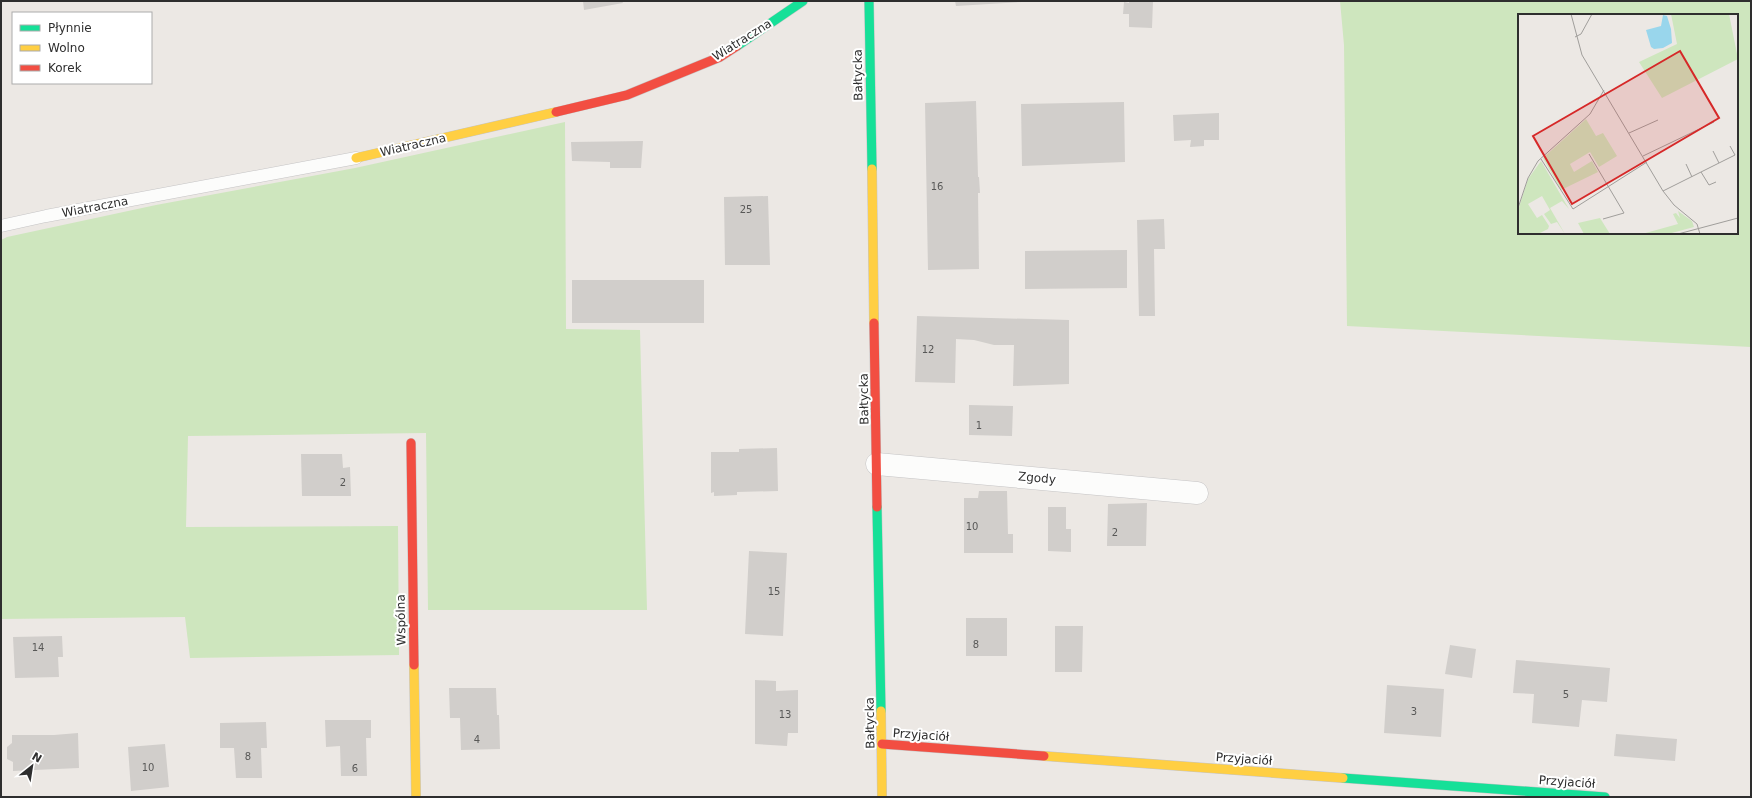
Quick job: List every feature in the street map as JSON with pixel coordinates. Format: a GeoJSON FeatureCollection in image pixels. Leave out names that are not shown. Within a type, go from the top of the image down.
{"type":"FeatureCollection","features":[{"type":"Feature","properties":{"kind":"street","name":"Wiatraczna"},"geometry":{"type":"LineString","coordinates":[[356,158],[627,95],[720,57],[803,1]]}},
{"type":"Feature","properties":{"kind":"street","name":"Bałtycka"},"geometry":{"type":"LineString","coordinates":[[869,1],[882,797]]}},
{"type":"Feature","properties":{"kind":"street","name":"Wspólna"},"geometry":{"type":"LineString","coordinates":[[411,443],[416,797]]}},
{"type":"Feature","properties":{"kind":"street","name":"Zgody"},"geometry":{"type":"LineString","coordinates":[[877,464],[1197,493]]}},
{"type":"Feature","properties":{"kind":"street","name":"Przyjaciół"},"geometry":{"type":"LineString","coordinates":[[882,744],[1604,797]]}},
{"type":"Feature","properties":{"kind":"lane","name":"Wiatraczna"},"geometry":{"type":"LineString","coordinates":[[1,226],[54,214],[356,158]]}},
{"type":"Feature","properties":{"kind":"green space"},"geometry":{"type":"Polygon","coordinates":[[[1340,1],[1751,1],[1751,347],[1347,326],[1344,45],[1340,1]]]}},
{"type":"Feature","properties":{"kind":"green space"},"geometry":{"type":"Polygon","coordinates":[[[565,122],[566,329],[640,330],[647,610],[428,610],[426,433],[188,436],[186,527],[398,526],[399,655],[190,658],[185,617],[1,619],[1,240],[7,237],[156,205],[355,168],[565,122]]]}},
{"type":"Feature","properties":{"kind":"building"},"geometry":{"type":"Polygon","coordinates":[[[583,1],[622,1],[623,3],[584,10],[583,1]]]}},
{"type":"Feature","properties":{"kind":"building"},"geometry":{"type":"Polygon","coordinates":[[[955,1],[1022,1],[1022,2],[956,6],[955,1]]]}},
{"type":"Feature","properties":{"kind":"building"},"geometry":{"type":"Polygon","coordinates":[[[1129,1],[1153,1],[1152,28],[1129,27],[1129,14],[1123,14],[1124,2],[1129,3],[1129,1]]]}},
{"type":"Feature","properties":{"kind":"building"},"geometry":{"type":"Polygon","coordinates":[[[976,101],[978,177],[980,193],[978,193],[979,269],[928,270],[925,103],[976,101]]]}},
{"type":"Feature","properties":{"kind":"building"},"geometry":{"type":"Polygon","coordinates":[[[1124,102],[1125,162],[1022,166],[1021,104],[1124,102]]]}},
{"type":"Feature","properties":{"kind":"building"},"geometry":{"type":"Polygon","coordinates":[[[1219,113],[1219,140],[1204,140],[1204,146],[1190,147],[1191,140],[1174,141],[1173,115],[1219,113]]]}},
{"type":"Feature","properties":{"kind":"building"},"geometry":{"type":"Polygon","coordinates":[[[643,141],[641,168],[610,168],[610,162],[572,161],[571,142],[643,141]]]}},
{"type":"Feature","properties":{"kind":"building"},"geometry":{"type":"Polygon","coordinates":[[[768,196],[770,265],[725,265],[724,197],[768,196]]]}},
{"type":"Feature","properties":{"kind":"building"},"geometry":{"type":"Polygon","coordinates":[[[1164,219],[1165,249],[1154,249],[1155,316],[1139,316],[1137,220],[1164,219]]]}},
{"type":"Feature","properties":{"kind":"building"},"geometry":{"type":"Polygon","coordinates":[[[1127,250],[1127,288],[1025,289],[1025,251],[1127,250]]]}},
{"type":"Feature","properties":{"kind":"building"},"geometry":{"type":"Polygon","coordinates":[[[572,280],[704,280],[704,323],[572,323],[572,280]]]}},
{"type":"Feature","properties":{"kind":"building"},"geometry":{"type":"Polygon","coordinates":[[[917,316],[1069,320],[1069,384],[1013,386],[1014,345],[994,345],[974,340],[956,339],[955,383],[915,382],[917,316]]]}},
{"type":"Feature","properties":{"kind":"building"},"geometry":{"type":"Polygon","coordinates":[[[969,405],[1013,406],[1012,436],[969,435],[969,405]]]}},
{"type":"Feature","properties":{"kind":"building"},"geometry":{"type":"Polygon","coordinates":[[[777,448],[778,491],[737,492],[737,495],[714,496],[714,492],[711,493],[711,452],[739,452],[739,449],[777,448]]]}},
{"type":"Feature","properties":{"kind":"building"},"geometry":{"type":"Polygon","coordinates":[[[301,454],[342,454],[343,468],[350,467],[351,496],[302,496],[301,454]]]}},
{"type":"Feature","properties":{"kind":"building"},"geometry":{"type":"Polygon","coordinates":[[[979,491],[1007,491],[1008,534],[1013,534],[1013,553],[964,553],[964,498],[978,498],[979,491]]]}},
{"type":"Feature","properties":{"kind":"building"},"geometry":{"type":"Polygon","coordinates":[[[1147,503],[1146,546],[1107,546],[1108,504],[1147,503]]]}},
{"type":"Feature","properties":{"kind":"building"},"geometry":{"type":"Polygon","coordinates":[[[1048,507],[1066,507],[1066,529],[1071,529],[1071,552],[1048,551],[1048,507]]]}},
{"type":"Feature","properties":{"kind":"building"},"geometry":{"type":"Polygon","coordinates":[[[749,551],[787,553],[783,636],[745,634],[749,551]]]}},
{"type":"Feature","properties":{"kind":"building"},"geometry":{"type":"Polygon","coordinates":[[[966,618],[1007,618],[1007,656],[966,656],[966,618]]]}},
{"type":"Feature","properties":{"kind":"building"},"geometry":{"type":"Polygon","coordinates":[[[1055,626],[1083,626],[1082,672],[1055,672],[1055,626]]]}},
{"type":"Feature","properties":{"kind":"building"},"geometry":{"type":"Polygon","coordinates":[[[62,636],[63,657],[58,657],[59,677],[15,678],[13,637],[62,636]]]}},
{"type":"Feature","properties":{"kind":"building"},"geometry":{"type":"Polygon","coordinates":[[[1450,645],[1476,649],[1472,678],[1445,674],[1450,645]]]}},
{"type":"Feature","properties":{"kind":"building"},"geometry":{"type":"Polygon","coordinates":[[[1516,660],[1610,668],[1607,702],[1582,700],[1579,727],[1532,723],[1534,694],[1513,693],[1516,660]]]}},
{"type":"Feature","properties":{"kind":"building"},"geometry":{"type":"Polygon","coordinates":[[[755,680],[776,681],[776,691],[798,690],[798,733],[788,733],[787,746],[755,744],[755,680]]]}},
{"type":"Feature","properties":{"kind":"building"},"geometry":{"type":"Polygon","coordinates":[[[1387,685],[1444,689],[1441,737],[1384,733],[1387,685]]]}},
{"type":"Feature","properties":{"kind":"building"},"geometry":{"type":"Polygon","coordinates":[[[449,688],[496,688],[497,715],[499,715],[500,749],[461,750],[460,718],[450,718],[449,688]]]}},
{"type":"Feature","properties":{"kind":"building"},"geometry":{"type":"Polygon","coordinates":[[[325,720],[371,720],[371,738],[366,738],[367,776],[341,776],[340,746],[326,747],[325,720]]]}},
{"type":"Feature","properties":{"kind":"building"},"geometry":{"type":"Polygon","coordinates":[[[266,722],[267,748],[261,748],[262,778],[236,778],[234,748],[220,748],[220,723],[266,722]]]}},
{"type":"Feature","properties":{"kind":"building"},"geometry":{"type":"Polygon","coordinates":[[[78,733],[79,768],[13,771],[13,762],[7,759],[7,747],[12,743],[12,735],[54,735],[78,733]]]}},
{"type":"Feature","properties":{"kind":"building"},"geometry":{"type":"Polygon","coordinates":[[[1616,734],[1677,739],[1675,761],[1614,756],[1616,734]]]}},
{"type":"Feature","properties":{"kind":"building"},"geometry":{"type":"Polygon","coordinates":[[[165,744],[169,787],[131,791],[128,747],[165,744]]]}},
{"type":"Feature","properties":{"kind":"traffic: fast"},"geometry":{"type":"LineString","coordinates":[[737,46],[803,1]]}},
{"type":"Feature","properties":{"kind":"traffic: fast"},"geometry":{"type":"LineString","coordinates":[[869,1],[872,169]]}},
{"type":"Feature","properties":{"kind":"traffic: fast"},"geometry":{"type":"LineString","coordinates":[[877,507],[881,711]]}},
{"type":"Feature","properties":{"kind":"traffic: fast"},"geometry":{"type":"LineString","coordinates":[[1343,778],[1605,797]]}},
{"type":"Feature","properties":{"kind":"traffic: slow"},"geometry":{"type":"LineString","coordinates":[[356,158],[556,112]]}},
{"type":"Feature","properties":{"kind":"traffic: slow"},"geometry":{"type":"LineString","coordinates":[[872,169],[874,323]]}},
{"type":"Feature","properties":{"kind":"traffic: slow"},"geometry":{"type":"LineString","coordinates":[[414,665],[416,797]]}},
{"type":"Feature","properties":{"kind":"traffic: slow"},"geometry":{"type":"LineString","coordinates":[[881,711],[882,797]]}},
{"type":"Feature","properties":{"kind":"traffic: slow"},"geometry":{"type":"LineString","coordinates":[[1044,756],[1343,778]]}},
{"type":"Feature","properties":{"kind":"traffic: jam"},"geometry":{"type":"LineString","coordinates":[[556,112],[627,95],[720,57],[737,46]]}},
{"type":"Feature","properties":{"kind":"traffic: jam"},"geometry":{"type":"LineString","coordinates":[[874,323],[877,507]]}},
{"type":"Feature","properties":{"kind":"traffic: jam"},"geometry":{"type":"LineString","coordinates":[[411,443],[414,665]]}},
{"type":"Feature","properties":{"kind":"traffic: jam"},"geometry":{"type":"LineString","coordinates":[[882,744],[1044,756]]}}]}
